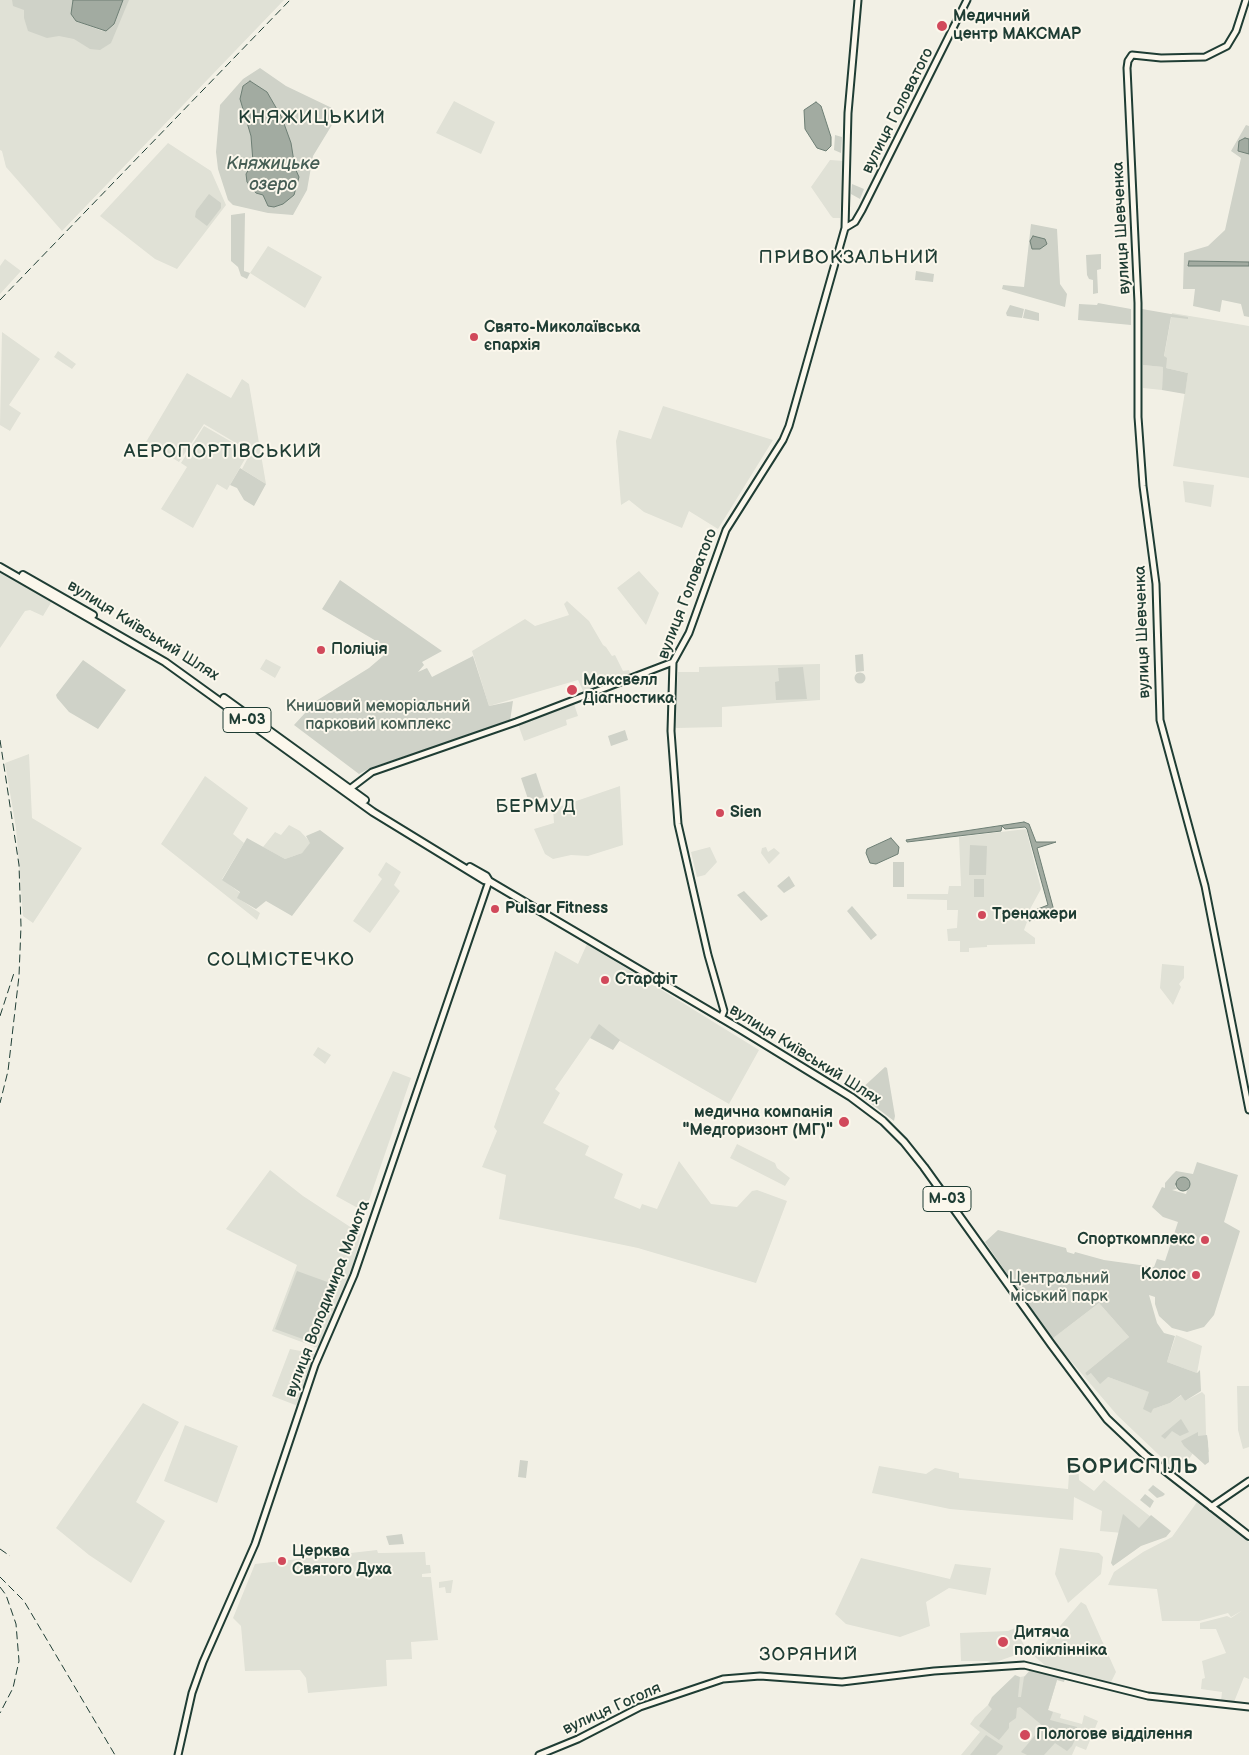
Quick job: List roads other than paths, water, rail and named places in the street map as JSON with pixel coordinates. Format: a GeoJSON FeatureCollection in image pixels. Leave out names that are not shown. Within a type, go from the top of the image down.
{"type":"FeatureCollection","features":[{"type":"Feature","properties":{"kind":"highway","name":"вулиця Київський Шлях"},"geometry":{"type":"LineString","coordinates":[[0,562],[168,658],[348,789]]}},
{"type":"Feature","properties":{"kind":"highway","name":"вулиця Київський Шлях"},"geometry":{"type":"LineString","coordinates":[[0,567],[165,662],[375,808],[486,876],[489,881],[851,1097],[893,1130],[929,1173],[1050,1344],[1108,1419],[1146,1456],[1249,1536]]}},
{"type":"Feature","properties":{"kind":"main road","name":"вулиця Головатого"},"geometry":{"type":"LineString","coordinates":[[721,1018],[724,1011],[708,955],[678,824],[671,731],[673,662],[689,633],[726,530],[783,440],[789,426],[846,228],[848,113],[858,0]]}},
{"type":"Feature","properties":{"kind":"main road","name":"вулиця Головатого"},"geometry":{"type":"LineString","coordinates":[[846,228],[855,222],[862,210],[966,0]]}},
{"type":"Feature","properties":{"kind":"main road","name":"вулиця Шевченка"},"geometry":{"type":"LineString","coordinates":[[1246,0],[1227,46],[1210,55],[1184,59],[1132,56],[1128,61],[1127,68],[1138,303],[1138,417],[1143,486],[1156,584],[1160,720],[1205,886],[1249,1110]]}},
{"type":"Feature","properties":{"kind":"main road"},"geometry":{"type":"LineString","coordinates":[[348,789],[372,772],[516,722],[673,662]]}},
{"type":"Feature","properties":{"kind":"main road","name":"вулиця Володимира Момота"},"geometry":{"type":"LineString","coordinates":[[178,1755],[192,1693],[203,1662],[255,1544],[315,1365],[354,1275],[489,881]]}},
{"type":"Feature","properties":{"kind":"main road"},"geometry":{"type":"LineString","coordinates":[[1211,1507],[1249,1481]]}},
{"type":"Feature","properties":{"kind":"main road","name":"вулиця Гоголя"},"geometry":{"type":"LineString","coordinates":[[539,1755],[578,1739],[640,1706],[723,1679],[760,1676],[842,1682],[934,1671],[1024,1665],[1148,1696],[1249,1707]]}},
{"type":"Feature","properties":{"kind":"water"},"geometry":{"type":"Polygon","coordinates":[[[73,0],[123,0],[114,24],[106,31],[76,21],[71,14],[73,0]]]}},
{"type":"Feature","properties":{"kind":"water","name":"Княжицьке озеро"},"geometry":{"type":"Polygon","coordinates":[[[250,81],[267,92],[282,118],[291,143],[295,168],[299,177],[294,195],[283,204],[274,207],[268,206],[263,195],[256,193],[247,182],[246,174],[253,162],[251,136],[240,99],[243,86],[250,81]]]}},
{"type":"Feature","properties":{"kind":"water"},"geometry":{"type":"Polygon","coordinates":[[[816,102],[821,106],[831,137],[831,146],[826,151],[817,148],[805,129],[804,110],[816,102]]]}},
{"type":"Feature","properties":{"kind":"water"},"geometry":{"type":"Polygon","coordinates":[[[1245,138],[1249,139],[1249,154],[1238,151],[1239,141],[1245,138]]]}},
{"type":"Feature","properties":{"kind":"water"},"geometry":{"type":"Polygon","coordinates":[[[1033,236],[1045,239],[1047,244],[1040,249],[1032,249],[1030,241],[1033,236]]]}},
{"type":"Feature","properties":{"kind":"water"},"geometry":{"type":"Polygon","coordinates":[[[1189,261],[1249,262],[1249,266],[1188,266],[1189,261]]]}},
{"type":"Feature","properties":{"kind":"water"},"geometry":{"type":"Polygon","coordinates":[[[1024,822],[1029,824],[1036,842],[1056,842],[1037,848],[1056,918],[1053,919],[1051,916],[1029,921],[1028,918],[1030,912],[1048,905],[1025,827],[1005,829],[1002,826],[1001,831],[907,842],[906,840],[1024,822]]]}},
{"type":"Feature","properties":{"kind":"water"},"geometry":{"type":"Polygon","coordinates":[[[891,838],[899,847],[898,854],[876,864],[870,863],[866,853],[867,849],[891,838]]]}},
{"type":"Feature","properties":{"kind":"water"},"geometry":{"type":"Polygon","coordinates":[[[1180,1177],[1186,1177],[1190,1184],[1186,1191],[1180,1191],[1176,1187],[1176,1181],[1180,1177]]]}},
{"type":"Feature","properties":{"kind":"railway"},"geometry":{"type":"LineString","coordinates":[[0,300],[290,0]]}},
{"type":"Feature","properties":{"kind":"railway"},"geometry":{"type":"LineString","coordinates":[[0,740],[19,865],[21,926],[19,976],[8,1071],[0,1103]]}},
{"type":"Feature","properties":{"kind":"railway"},"geometry":{"type":"LineString","coordinates":[[0,1016],[14,973]]}},
{"type":"Feature","properties":{"kind":"railway"},"geometry":{"type":"LineString","coordinates":[[0,1549],[10,1556]]}},
{"type":"Feature","properties":{"kind":"railway"},"geometry":{"type":"LineString","coordinates":[[0,1577],[24,1601],[115,1755]]}},
{"type":"Feature","properties":{"kind":"railway"},"geometry":{"type":"LineString","coordinates":[[0,1587],[6,1595],[16,1624],[19,1661],[13,1688],[0,1713]]}},
{"type":"Feature","properties":{"kind":"place","name":"Медичний центр МАКСМАР"},"geometry":{"type":"Point","coordinates":[942,26]}},
{"type":"Feature","properties":{"kind":"place","name":"Свято-Миколаївська єпархія"},"geometry":{"type":"Point","coordinates":[474,337]}},
{"type":"Feature","properties":{"kind":"place","name":"Поліція"},"geometry":{"type":"Point","coordinates":[321,650]}},
{"type":"Feature","properties":{"kind":"place","name":"Максвелл Діагностика"},"geometry":{"type":"Point","coordinates":[572,690]}},
{"type":"Feature","properties":{"kind":"place","name":"Sien"},"geometry":{"type":"Point","coordinates":[720,813]}},
{"type":"Feature","properties":{"kind":"place","name":"Pulsar Fitness"},"geometry":{"type":"Point","coordinates":[495,909]}},
{"type":"Feature","properties":{"kind":"place","name":"Тренажери"},"geometry":{"type":"Point","coordinates":[982,915]}},
{"type":"Feature","properties":{"kind":"place","name":"Старфіт"},"geometry":{"type":"Point","coordinates":[605,980]}},
{"type":"Feature","properties":{"kind":"place","name":"медична компанія \"Медгоризонт (МГ)\""},"geometry":{"type":"Point","coordinates":[844,1122]}},
{"type":"Feature","properties":{"kind":"place","name":"Спорткомплекс"},"geometry":{"type":"Point","coordinates":[1205,1240]}},
{"type":"Feature","properties":{"kind":"place","name":"Колос"},"geometry":{"type":"Point","coordinates":[1196,1275]}},
{"type":"Feature","properties":{"kind":"place","name":"Церква Святого Духа"},"geometry":{"type":"Point","coordinates":[282,1561]}},
{"type":"Feature","properties":{"kind":"place","name":"Дитяча поліклінніка"},"geometry":{"type":"Point","coordinates":[1003,1642]}},
{"type":"Feature","properties":{"kind":"place","name":"Пологове відділення"},"geometry":{"type":"Point","coordinates":[1025,1735]}},
{"type":"Feature","properties":{"kind":"district","name":"КНЯЖИЦЬКИЙ"},"geometry":{"type":"Point","coordinates":[312,118]}},
{"type":"Feature","properties":{"kind":"district","name":"ПРИВОКЗАЛЬНИЙ"},"geometry":{"type":"Point","coordinates":[849,258]}},
{"type":"Feature","properties":{"kind":"district","name":"АЕРОПОРТІВСЬКИЙ"},"geometry":{"type":"Point","coordinates":[223,452]}},
{"type":"Feature","properties":{"kind":"district","name":"БЕРМУД"},"geometry":{"type":"Point","coordinates":[536,807]}},
{"type":"Feature","properties":{"kind":"district","name":"СОЦМІСТЕЧКО"},"geometry":{"type":"Point","coordinates":[281,960]}},
{"type":"Feature","properties":{"kind":"district","name":"БОРИСПІЛЬ"},"geometry":{"type":"Point","coordinates":[1132,1468]}},
{"type":"Feature","properties":{"kind":"district","name":"ЗОРЯНИЙ"},"geometry":{"type":"Point","coordinates":[809,1655]}},
{"type":"Feature","properties":{"kind":"park label","name":"Книшовий меморіальний парковий комплекс"},"geometry":{"type":"Point","coordinates":[378,716]}},
{"type":"Feature","properties":{"kind":"park label","name":"Центральний міський парк"},"geometry":{"type":"Point","coordinates":[1059,1288]}}]}
